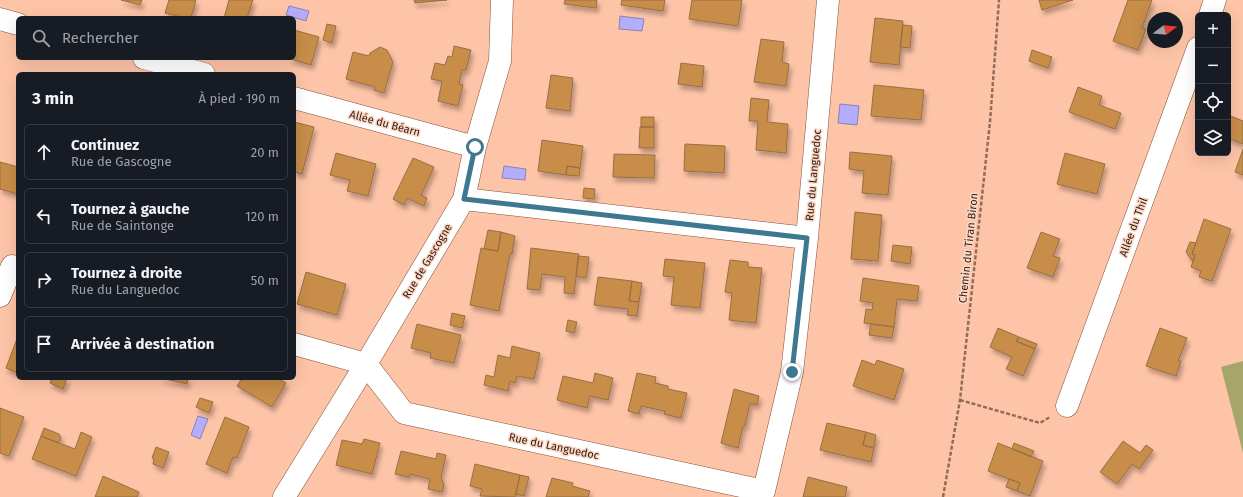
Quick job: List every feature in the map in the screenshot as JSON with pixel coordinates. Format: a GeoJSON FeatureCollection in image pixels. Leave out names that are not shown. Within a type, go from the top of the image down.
{"type":"FeatureCollection","features":[{"type":"Feature","properties":{"kind":"street","name":"Rue de Gascogne"},"geometry":{"type":"LineString","coordinates":[[284,497],[366,364],[464,199],[475,147],[500,61],[502,0]]}},
{"type":"Feature","properties":{"kind":"street","name":"Rue du Languedoc"},"geometry":{"type":"LineString","coordinates":[[366,364],[404,413],[763,494],[792,372],[807,238],[828,0]]}},
{"type":"Feature","properties":{"kind":"street"},"geometry":{"type":"LineString","coordinates":[[1211,12],[1215,0]]}},
{"type":"Feature","properties":{"kind":"street"},"geometry":{"type":"LineString","coordinates":[[0,19],[16,23]]}},
{"type":"Feature","properties":{"kind":"street","name":"Allée du Thil"},"geometry":{"type":"LineString","coordinates":[[1067,406],[1195,56]]}},
{"type":"Feature","properties":{"kind":"street"},"geometry":{"type":"LineString","coordinates":[[152,60],[196,72]]}},
{"type":"Feature","properties":{"kind":"street","name":"Allée du Béarn"},"geometry":{"type":"LineString","coordinates":[[296,99],[475,147]]}},
{"type":"Feature","properties":{"kind":"street"},"geometry":{"type":"LineString","coordinates":[[464,199],[807,238]]}},
{"type":"Feature","properties":{"kind":"street"},"geometry":{"type":"LineString","coordinates":[[0,296],[12,266],[16,267]]}},
{"type":"Feature","properties":{"kind":"street"},"geometry":{"type":"LineString","coordinates":[[296,345],[366,364]]}},
{"type":"Feature","properties":{"kind":"path","name":"Chemin du Tiran Biron"},"geometry":{"type":"LineString","coordinates":[[943,497],[960,400],[990,122],[999,0]]}},
{"type":"Feature","properties":{"kind":"path"},"geometry":{"type":"LineString","coordinates":[[960,400],[1040,423],[1067,406]]}},
{"type":"Feature","properties":{"kind":"shaded area"},"geometry":{"type":"Polygon","coordinates":[[[289,6],[309,11],[306,21],[296,18],[296,16],[286,15],[289,6]]]}},
{"type":"Feature","properties":{"kind":"shaded area"},"geometry":{"type":"Polygon","coordinates":[[[620,16],[644,19],[642,31],[619,29],[620,16]]]}},
{"type":"Feature","properties":{"kind":"shaded area"},"geometry":{"type":"Polygon","coordinates":[[[840,104],[859,106],[857,125],[838,123],[840,104]]]}},
{"type":"Feature","properties":{"kind":"shaded area"},"geometry":{"type":"Polygon","coordinates":[[[504,166],[526,169],[525,180],[502,178],[504,166]]]}},
{"type":"Feature","properties":{"kind":"shaded area"},"geometry":{"type":"Polygon","coordinates":[[[1243,361],[1243,453],[1221,367],[1243,361]]]}},
{"type":"Feature","properties":{"kind":"shaded area"},"geometry":{"type":"Polygon","coordinates":[[[198,416],[208,419],[200,439],[191,435],[198,416]]]}},
{"type":"Feature","properties":{"kind":"building"},"geometry":{"type":"Polygon","coordinates":[[[121,0],[142,0],[140,5],[121,0]]]}},
{"type":"Feature","properties":{"kind":"building"},"geometry":{"type":"Polygon","coordinates":[[[169,0],[196,0],[192,16],[177,16],[165,13],[169,0]]]}},
{"type":"Feature","properties":{"kind":"building"},"geometry":{"type":"Polygon","coordinates":[[[229,0],[253,0],[248,16],[225,16],[229,0]]]}},
{"type":"Feature","properties":{"kind":"building"},"geometry":{"type":"Polygon","coordinates":[[[414,0],[447,0],[415,3],[414,0]]]}},
{"type":"Feature","properties":{"kind":"building"},"geometry":{"type":"Polygon","coordinates":[[[565,0],[597,0],[596,8],[564,4],[565,0]]]}},
{"type":"Feature","properties":{"kind":"building"},"geometry":{"type":"Polygon","coordinates":[[[622,0],[665,0],[663,11],[621,5],[622,0]]]}},
{"type":"Feature","properties":{"kind":"building"},"geometry":{"type":"Polygon","coordinates":[[[692,0],[742,0],[738,26],[689,19],[692,0]]]}},
{"type":"Feature","properties":{"kind":"building"},"geometry":{"type":"Polygon","coordinates":[[[1039,0],[1073,0],[1042,10],[1039,0]]]}},
{"type":"Feature","properties":{"kind":"building"},"geometry":{"type":"Polygon","coordinates":[[[1128,0],[1152,0],[1142,28],[1146,29],[1138,50],[1113,41],[1128,0]]]}},
{"type":"Feature","properties":{"kind":"building"},"geometry":{"type":"Polygon","coordinates":[[[875,18],[903,21],[899,65],[870,62],[875,18]]]}},
{"type":"Feature","properties":{"kind":"building"},"geometry":{"type":"Polygon","coordinates":[[[327,24],[336,26],[332,43],[323,40],[327,24]]]}},
{"type":"Feature","properties":{"kind":"building"},"geometry":{"type":"Polygon","coordinates":[[[903,25],[912,26],[910,48],[900,47],[903,25]]]}},
{"type":"Feature","properties":{"kind":"building"},"geometry":{"type":"Polygon","coordinates":[[[296,31],[319,37],[311,65],[294,60],[296,60],[296,31]]]}},
{"type":"Feature","properties":{"kind":"building"},"geometry":{"type":"Polygon","coordinates":[[[761,39],[784,42],[782,62],[789,64],[786,86],[754,82],[761,39]]]}},
{"type":"Feature","properties":{"kind":"building"},"geometry":{"type":"Polygon","coordinates":[[[454,46],[471,50],[466,70],[462,70],[459,84],[463,85],[458,106],[438,101],[442,81],[431,79],[435,63],[445,65],[448,56],[452,57],[454,46]]]}},
{"type":"Feature","properties":{"kind":"building"},"geometry":{"type":"Polygon","coordinates":[[[380,47],[387,50],[393,62],[384,93],[374,90],[375,87],[346,79],[353,52],[369,56],[370,53],[380,47]]]}},
{"type":"Feature","properties":{"kind":"building"},"geometry":{"type":"Polygon","coordinates":[[[1032,50],[1052,57],[1048,68],[1029,61],[1032,50]]]}},
{"type":"Feature","properties":{"kind":"building"},"geometry":{"type":"Polygon","coordinates":[[[681,63],[704,66],[702,87],[678,84],[681,63]]]}},
{"type":"Feature","properties":{"kind":"building"},"geometry":{"type":"Polygon","coordinates":[[[551,75],[573,78],[570,111],[546,108],[551,75]]]}},
{"type":"Feature","properties":{"kind":"building"},"geometry":{"type":"Polygon","coordinates":[[[874,85],[924,90],[921,120],[871,116],[874,85]]]}},
{"type":"Feature","properties":{"kind":"building"},"geometry":{"type":"Polygon","coordinates":[[[1078,87],[1102,96],[1099,105],[1121,113],[1115,129],[1069,112],[1078,87]]]}},
{"type":"Feature","properties":{"kind":"building"},"geometry":{"type":"Polygon","coordinates":[[[751,98],[769,100],[767,122],[788,124],[786,153],[756,150],[758,121],[749,121],[751,98]]]}},
{"type":"Feature","properties":{"kind":"building"},"geometry":{"type":"Polygon","coordinates":[[[1231,116],[1243,121],[1243,144],[1231,139],[1231,116]]]}},
{"type":"Feature","properties":{"kind":"building"},"geometry":{"type":"Polygon","coordinates":[[[641,117],[654,117],[654,127],[641,127],[641,117]]]}},
{"type":"Feature","properties":{"kind":"building"},"geometry":{"type":"Polygon","coordinates":[[[296,122],[314,127],[302,174],[296,172],[296,122]]]}},
{"type":"Feature","properties":{"kind":"building"},"geometry":{"type":"Polygon","coordinates":[[[640,127],[654,127],[654,148],[639,148],[640,127]]]}},
{"type":"Feature","properties":{"kind":"building"},"geometry":{"type":"Polygon","coordinates":[[[542,140],[583,146],[580,168],[567,166],[566,175],[538,171],[542,140]]]}},
{"type":"Feature","properties":{"kind":"building"},"geometry":{"type":"Polygon","coordinates":[[[685,144],[725,146],[724,173],[684,171],[685,144]]]}},
{"type":"Feature","properties":{"kind":"building"},"geometry":{"type":"Polygon","coordinates":[[[1243,149],[1243,175],[1235,172],[1243,149]]]}},
{"type":"Feature","properties":{"kind":"building"},"geometry":{"type":"Polygon","coordinates":[[[850,152],[892,156],[888,195],[862,193],[864,171],[849,169],[850,152]]]}},
{"type":"Feature","properties":{"kind":"building"},"geometry":{"type":"Polygon","coordinates":[[[336,153],[376,164],[368,196],[347,191],[350,180],[330,175],[336,153]]]}},
{"type":"Feature","properties":{"kind":"building"},"geometry":{"type":"Polygon","coordinates":[[[1065,153],[1105,164],[1097,194],[1057,184],[1065,153]]]}},
{"type":"Feature","properties":{"kind":"building"},"geometry":{"type":"Polygon","coordinates":[[[614,154],[655,155],[654,178],[613,177],[614,154]]]}},
{"type":"Feature","properties":{"kind":"building"},"geometry":{"type":"Polygon","coordinates":[[[413,158],[434,167],[421,195],[427,198],[424,206],[407,198],[404,205],[393,199],[413,158]]]}},
{"type":"Feature","properties":{"kind":"building"},"geometry":{"type":"Polygon","coordinates":[[[0,162],[16,166],[16,193],[0,189],[0,162]]]}},
{"type":"Feature","properties":{"kind":"building"},"geometry":{"type":"Polygon","coordinates":[[[567,166],[580,168],[579,176],[566,175],[567,166]]]}},
{"type":"Feature","properties":{"kind":"building"},"geometry":{"type":"Polygon","coordinates":[[[584,188],[595,189],[594,199],[583,198],[584,188]]]}},
{"type":"Feature","properties":{"kind":"building"},"geometry":{"type":"Polygon","coordinates":[[[855,212],[882,215],[878,261],[851,259],[855,212]]]}},
{"type":"Feature","properties":{"kind":"building"},"geometry":{"type":"Polygon","coordinates":[[[1204,219],[1231,229],[1212,281],[1199,277],[1201,271],[1191,267],[1195,255],[1192,254],[1204,219]]]}},
{"type":"Feature","properties":{"kind":"building"},"geometry":{"type":"Polygon","coordinates":[[[488,230],[501,232],[498,251],[484,249],[488,230]]]}},
{"type":"Feature","properties":{"kind":"building"},"geometry":{"type":"Polygon","coordinates":[[[501,232],[515,236],[499,311],[470,305],[481,248],[498,251],[501,232]]]}},
{"type":"Feature","properties":{"kind":"building"},"geometry":{"type":"Polygon","coordinates":[[[1041,232],[1060,239],[1053,256],[1060,258],[1053,277],[1027,268],[1041,232]]]}},
{"type":"Feature","properties":{"kind":"building"},"geometry":{"type":"Polygon","coordinates":[[[1190,242],[1196,243],[1192,254],[1195,255],[1193,262],[1186,252],[1190,242]]]}},
{"type":"Feature","properties":{"kind":"building"},"geometry":{"type":"Polygon","coordinates":[[[893,245],[912,247],[910,264],[891,261],[893,245]]]}},
{"type":"Feature","properties":{"kind":"building"},"geometry":{"type":"Polygon","coordinates":[[[531,248],[579,254],[574,294],[564,293],[565,277],[542,274],[540,290],[527,289],[531,248]]]}},
{"type":"Feature","properties":{"kind":"building"},"geometry":{"type":"Polygon","coordinates":[[[578,256],[589,257],[586,278],[576,276],[578,256]]]}},
{"type":"Feature","properties":{"kind":"building"},"geometry":{"type":"Polygon","coordinates":[[[665,259],[705,263],[700,308],[671,305],[674,277],[663,276],[665,259]]]}},
{"type":"Feature","properties":{"kind":"building"},"geometry":{"type":"Polygon","coordinates":[[[730,260],[748,262],[748,267],[762,268],[756,323],[729,320],[732,293],[725,292],[730,260]]]}},
{"type":"Feature","properties":{"kind":"building"},"geometry":{"type":"Polygon","coordinates":[[[306,272],[346,284],[337,315],[297,304],[306,272]]]}},
{"type":"Feature","properties":{"kind":"building"},"geometry":{"type":"Polygon","coordinates":[[[598,277],[632,281],[629,301],[639,302],[637,316],[627,315],[628,309],[594,305],[598,277]]]}},
{"type":"Feature","properties":{"kind":"building"},"geometry":{"type":"Polygon","coordinates":[[[863,278],[919,286],[917,301],[897,299],[894,327],[864,323],[866,309],[872,310],[873,303],[860,301],[863,278]]]}},
{"type":"Feature","properties":{"kind":"building"},"geometry":{"type":"Polygon","coordinates":[[[632,281],[642,283],[639,302],[629,301],[632,281]]]}},
{"type":"Feature","properties":{"kind":"building"},"geometry":{"type":"Polygon","coordinates":[[[452,313],[465,316],[462,328],[450,325],[452,313]]]}},
{"type":"Feature","properties":{"kind":"building"},"geometry":{"type":"Polygon","coordinates":[[[568,320],[577,322],[574,333],[566,331],[568,320]]]}},
{"type":"Feature","properties":{"kind":"building"},"geometry":{"type":"Polygon","coordinates":[[[417,324],[461,335],[454,363],[430,358],[431,353],[411,348],[417,324]]]}},
{"type":"Feature","properties":{"kind":"building"},"geometry":{"type":"Polygon","coordinates":[[[871,324],[894,327],[892,338],[869,335],[871,324]]]}},
{"type":"Feature","properties":{"kind":"building"},"geometry":{"type":"Polygon","coordinates":[[[998,328],[1019,337],[1016,341],[1035,349],[1023,376],[1006,369],[1012,357],[990,347],[998,328]]]}},
{"type":"Feature","properties":{"kind":"building"},"geometry":{"type":"Polygon","coordinates":[[[1160,328],[1187,338],[1178,361],[1181,361],[1176,376],[1146,366],[1160,328]]]}},
{"type":"Feature","properties":{"kind":"building"},"geometry":{"type":"Polygon","coordinates":[[[1019,337],[1037,344],[1035,349],[1016,341],[1019,337]]]}},
{"type":"Feature","properties":{"kind":"building"},"geometry":{"type":"Polygon","coordinates":[[[16,341],[16,372],[6,368],[16,341]]]}},
{"type":"Feature","properties":{"kind":"building"},"geometry":{"type":"Polygon","coordinates":[[[512,346],[540,353],[534,379],[517,376],[515,383],[510,381],[508,391],[484,385],[486,375],[494,377],[498,355],[510,358],[512,346]]]}},
{"type":"Feature","properties":{"kind":"building"},"geometry":{"type":"Polygon","coordinates":[[[862,360],[875,365],[877,360],[904,369],[894,400],[853,386],[862,360]]]}},
{"type":"Feature","properties":{"kind":"building"},"geometry":{"type":"Polygon","coordinates":[[[595,373],[613,378],[608,400],[590,396],[587,408],[557,400],[563,376],[593,383],[595,373]]]}},
{"type":"Feature","properties":{"kind":"building"},"geometry":{"type":"Polygon","coordinates":[[[637,373],[656,377],[655,383],[668,386],[668,389],[687,393],[681,418],[664,414],[665,411],[641,406],[639,414],[628,411],[637,373]]]}},
{"type":"Feature","properties":{"kind":"building"},"geometry":{"type":"Polygon","coordinates":[[[51,380],[66,380],[63,389],[50,383],[51,380]]]}},
{"type":"Feature","properties":{"kind":"building"},"geometry":{"type":"Polygon","coordinates":[[[170,380],[188,380],[187,384],[170,380]]]}},
{"type":"Feature","properties":{"kind":"building"},"geometry":{"type":"Polygon","coordinates":[[[241,380],[281,380],[286,383],[272,407],[237,386],[241,380]]]}},
{"type":"Feature","properties":{"kind":"building"},"geometry":{"type":"Polygon","coordinates":[[[734,389],[759,396],[757,405],[750,403],[738,448],[721,443],[734,389]]]}},
{"type":"Feature","properties":{"kind":"building"},"geometry":{"type":"Polygon","coordinates":[[[200,398],[213,402],[209,413],[196,407],[200,398]]]}},
{"type":"Feature","properties":{"kind":"building"},"geometry":{"type":"Polygon","coordinates":[[[0,408],[24,417],[9,456],[0,453],[0,408]]]}},
{"type":"Feature","properties":{"kind":"building"},"geometry":{"type":"Polygon","coordinates":[[[225,417],[249,427],[237,458],[233,457],[227,473],[206,464],[225,417]]]}},
{"type":"Feature","properties":{"kind":"building"},"geometry":{"type":"Polygon","coordinates":[[[827,423],[866,432],[863,445],[874,448],[871,462],[820,450],[827,423]]]}},
{"type":"Feature","properties":{"kind":"building"},"geometry":{"type":"Polygon","coordinates":[[[44,428],[59,434],[61,438],[58,443],[41,436],[44,428]]]}},
{"type":"Feature","properties":{"kind":"building"},"geometry":{"type":"Polygon","coordinates":[[[81,432],[92,437],[76,476],[32,459],[41,436],[75,449],[81,432]]]}},
{"type":"Feature","properties":{"kind":"building"},"geometry":{"type":"Polygon","coordinates":[[[866,432],[876,435],[874,448],[863,445],[866,432]]]}},
{"type":"Feature","properties":{"kind":"building"},"geometry":{"type":"Polygon","coordinates":[[[364,439],[380,443],[372,474],[336,465],[342,440],[362,444],[364,439]]]}},
{"type":"Feature","properties":{"kind":"building"},"geometry":{"type":"Polygon","coordinates":[[[1123,441],[1140,453],[1146,445],[1153,450],[1139,469],[1132,464],[1117,484],[1100,472],[1123,441]]]}},
{"type":"Feature","properties":{"kind":"building"},"geometry":{"type":"Polygon","coordinates":[[[998,443],[1043,461],[1030,496],[1017,491],[1020,483],[988,471],[998,443]]]}},
{"type":"Feature","properties":{"kind":"building"},"geometry":{"type":"Polygon","coordinates":[[[1014,443],[1034,451],[1031,457],[1012,449],[1014,443]]]}},
{"type":"Feature","properties":{"kind":"building"},"geometry":{"type":"Polygon","coordinates":[[[156,447],[169,452],[163,468],[153,464],[154,459],[152,458],[156,447]]]}},
{"type":"Feature","properties":{"kind":"building"},"geometry":{"type":"Polygon","coordinates":[[[401,451],[436,459],[437,453],[446,455],[441,477],[444,485],[442,492],[428,489],[430,479],[410,474],[409,477],[395,474],[401,451]]]}},
{"type":"Feature","properties":{"kind":"building"},"geometry":{"type":"Polygon","coordinates":[[[475,464],[520,475],[515,497],[480,496],[482,489],[470,486],[475,464]]]}},
{"type":"Feature","properties":{"kind":"building"},"geometry":{"type":"Polygon","coordinates":[[[520,475],[529,477],[524,496],[516,494],[520,475]]]}},
{"type":"Feature","properties":{"kind":"building"},"geometry":{"type":"Polygon","coordinates":[[[103,476],[139,492],[137,497],[95,497],[103,476]]]}},
{"type":"Feature","properties":{"kind":"building"},"geometry":{"type":"Polygon","coordinates":[[[808,477],[847,487],[845,497],[803,497],[808,477]]]}},
{"type":"Feature","properties":{"kind":"building"},"geometry":{"type":"Polygon","coordinates":[[[552,478],[573,483],[572,486],[590,491],[588,497],[546,497],[552,478]]]}},
{"type":"Feature","properties":{"kind":"building"},"geometry":{"type":"Polygon","coordinates":[[[1009,479],[1020,483],[1017,491],[1006,487],[1009,479]]]}},
{"type":"Feature","properties":{"kind":"route"},"geometry":{"type":"LineString","coordinates":[[475,147],[464,199],[807,238],[792,372]]}}]}
